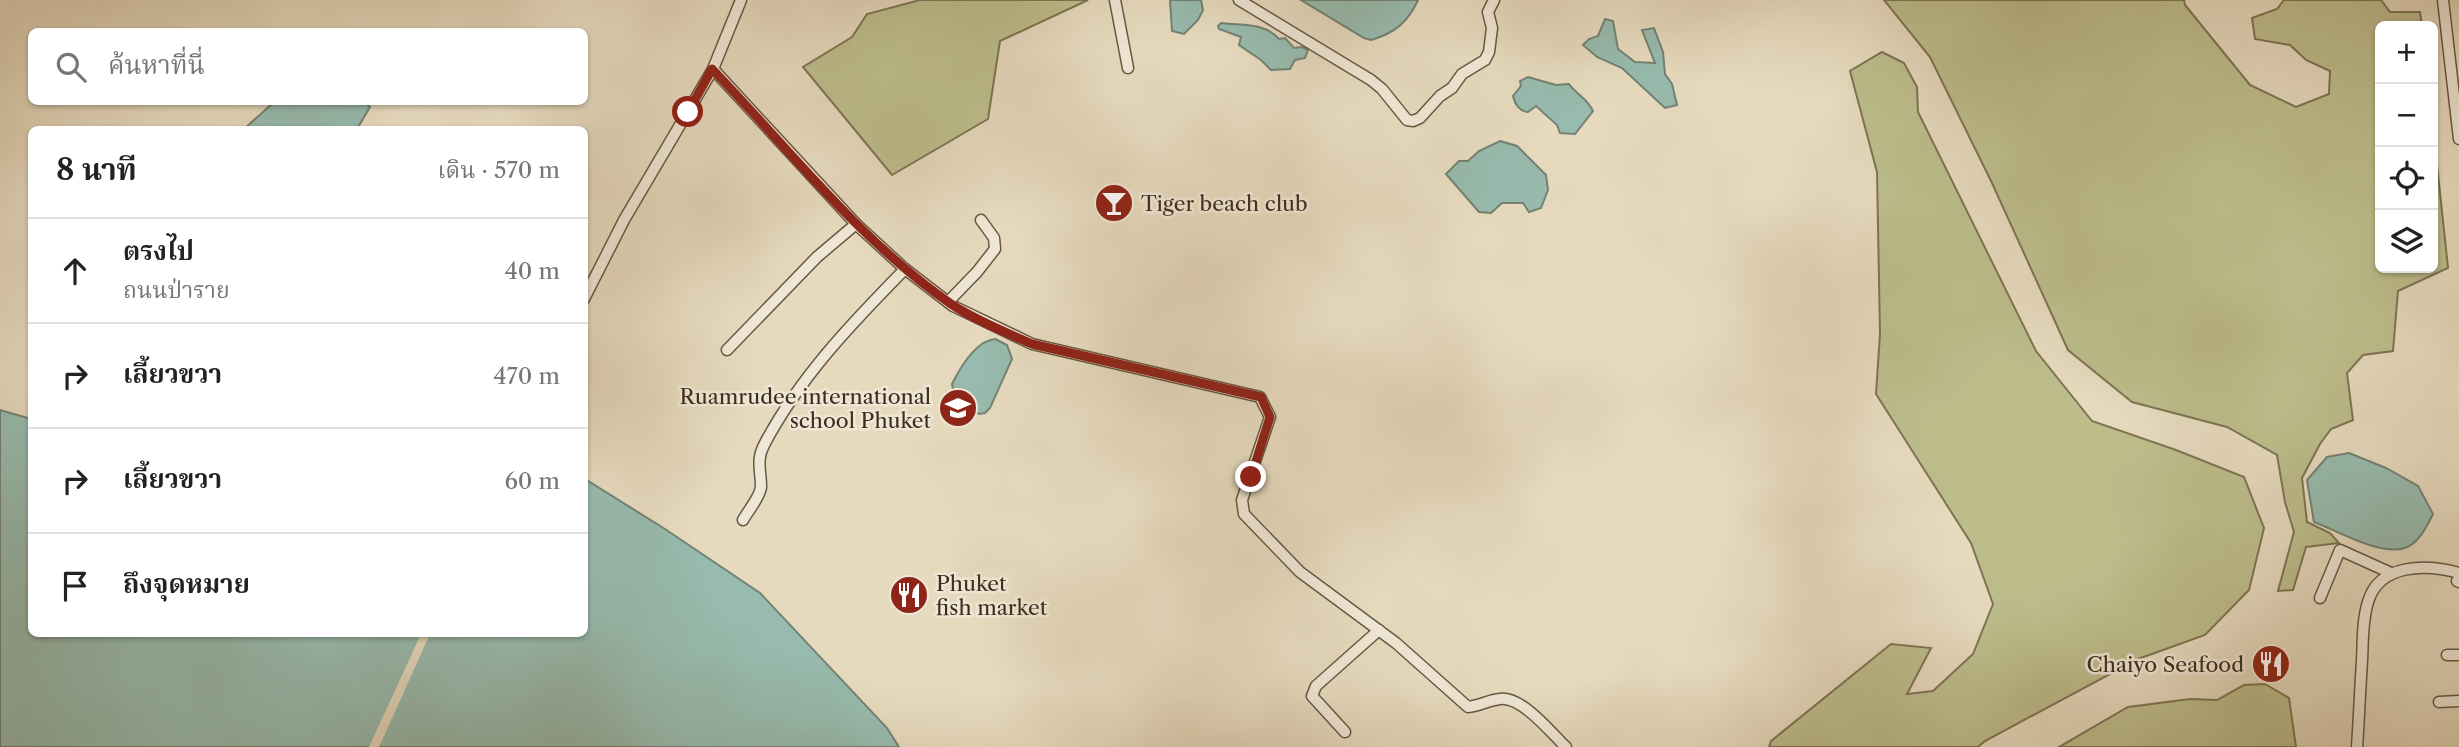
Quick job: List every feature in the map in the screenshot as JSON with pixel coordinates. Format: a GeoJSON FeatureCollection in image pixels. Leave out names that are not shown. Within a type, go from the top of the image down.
{"type":"FeatureCollection","features":[{"type":"Feature","properties":{"kind":"street"},"geometry":{"type":"LineString","coordinates":[[588,291],[624,220],[712,69],[741,0]]}},
{"type":"Feature","properties":{"kind":"street"},"geometry":{"type":"LineString","coordinates":[[1115,0],[1128,68]]}},
{"type":"Feature","properties":{"kind":"street"},"geometry":{"type":"LineString","coordinates":[[1239,0],[1371,80],[1382,89],[1407,120],[1413,121],[1420,118],[1440,96],[1452,88],[1462,74],[1485,60],[1489,52],[1492,27],[1488,12],[1494,0]]}},
{"type":"Feature","properties":{"kind":"street"},"geometry":{"type":"LineString","coordinates":[[2443,0],[2459,139]]}},
{"type":"Feature","properties":{"kind":"street"},"geometry":{"type":"LineString","coordinates":[[712,69],[856,223],[905,269],[948,302],[1032,344],[1261,397],[1270,417],[1242,500],[1244,514],[1300,572],[1379,631],[1468,706],[1502,698],[1521,704],[1566,747]]}},
{"type":"Feature","properties":{"kind":"street"},"geometry":{"type":"LineString","coordinates":[[948,302],[978,272],[995,249],[993,238],[981,220]]}},
{"type":"Feature","properties":{"kind":"street"},"geometry":{"type":"LineString","coordinates":[[727,350],[808,265],[856,223]]}},
{"type":"Feature","properties":{"kind":"street"},"geometry":{"type":"LineString","coordinates":[[743,520],[761,489],[759,456],[765,442],[814,368],[834,343],[905,269]]}},
{"type":"Feature","properties":{"kind":"street"},"geometry":{"type":"LineString","coordinates":[[2320,598],[2340,550],[2391,573]]}},
{"type":"Feature","properties":{"kind":"street"},"geometry":{"type":"LineString","coordinates":[[2357,747],[2364,623],[2368,600],[2376,587],[2399,569],[2420,568],[2458,579]]}},
{"type":"Feature","properties":{"kind":"street"},"geometry":{"type":"LineString","coordinates":[[1345,732],[1312,693],[1379,631]]}},
{"type":"Feature","properties":{"kind":"street"},"geometry":{"type":"LineString","coordinates":[[2439,702],[2459,701]]}},
{"type":"Feature","properties":{"kind":"green space"},"geometry":{"type":"Polygon","coordinates":[[[920,0],[1088,0],[1000,41],[988,119],[892,175],[803,67],[852,37],[867,14],[920,0]]]}},
{"type":"Feature","properties":{"kind":"green space"},"geometry":{"type":"Polygon","coordinates":[[[1884,0],[2184,0],[2185,5],[2250,85],[2296,107],[2329,94],[2330,71],[2306,60],[2290,45],[2255,39],[2252,18],[2277,9],[2284,0],[2381,0],[2390,12],[2420,12],[2421,21],[2375,21],[2375,273],[2437,273],[2398,291],[2393,351],[2363,355],[2347,373],[2353,420],[2331,429],[2302,478],[2307,522],[2330,533],[2339,543],[2306,547],[2293,590],[2278,591],[2294,532],[2285,502],[2277,455],[2227,427],[2132,402],[2068,350],[1992,183],[1930,57],[1884,0]]]}},
{"type":"Feature","properties":{"kind":"green space"},"geometry":{"type":"Polygon","coordinates":[[[1882,52],[1904,63],[1917,87],[1918,112],[2036,351],[2092,421],[2244,477],[2264,528],[2249,590],[2205,635],[2138,659],[1978,747],[1769,747],[1771,741],[1891,644],[1931,648],[1907,694],[1933,691],[1973,654],[1993,604],[1971,543],[1876,394],[1880,334],[1877,172],[1850,71],[1882,52]]]}},
{"type":"Feature","properties":{"kind":"green space"},"geometry":{"type":"Polygon","coordinates":[[[2438,174],[2448,268],[2438,273],[2438,174]]]}},
{"type":"Feature","properties":{"kind":"green space"},"geometry":{"type":"Polygon","coordinates":[[[2265,684],[2289,698],[2296,747],[2059,747],[2128,707],[2190,699],[2217,700],[2244,685],[2265,684]]]}},
{"type":"Feature","properties":{"kind":"water"},"geometry":{"type":"Polygon","coordinates":[[[1170,0],[1201,0],[1203,10],[1198,20],[1184,34],[1172,31],[1170,0]]]}},
{"type":"Feature","properties":{"kind":"water"},"geometry":{"type":"Polygon","coordinates":[[[1301,0],[1418,0],[1400,26],[1371,40],[1301,0]]]}},
{"type":"Feature","properties":{"kind":"water"},"geometry":{"type":"Polygon","coordinates":[[[1605,19],[1613,21],[1618,49],[1635,62],[1655,63],[1642,30],[1654,28],[1663,52],[1665,74],[1672,84],[1677,105],[1665,108],[1622,68],[1597,57],[1583,45],[1598,36],[1605,19]]]}},
{"type":"Feature","properties":{"kind":"water"},"geometry":{"type":"Polygon","coordinates":[[[1221,23],[1260,27],[1279,39],[1285,38],[1294,48],[1302,47],[1308,50],[1305,58],[1295,60],[1290,69],[1271,70],[1239,45],[1241,37],[1219,29],[1221,23]]]}},
{"type":"Feature","properties":{"kind":"water"},"geometry":{"type":"Polygon","coordinates":[[[1528,77],[1556,85],[1569,84],[1588,103],[1593,111],[1575,134],[1560,133],[1557,125],[1536,106],[1528,112],[1518,107],[1513,96],[1521,86],[1520,81],[1528,77]]]}},
{"type":"Feature","properties":{"kind":"water"},"geometry":{"type":"Polygon","coordinates":[[[271,105],[370,107],[359,126],[247,126],[271,105]]]}},
{"type":"Feature","properties":{"kind":"water"},"geometry":{"type":"Polygon","coordinates":[[[1500,141],[1517,146],[1546,175],[1548,190],[1541,208],[1529,212],[1523,203],[1502,203],[1491,213],[1479,212],[1446,174],[1459,161],[1468,161],[1479,151],[1500,141]]]}},
{"type":"Feature","properties":{"kind":"water"},"geometry":{"type":"Polygon","coordinates":[[[995,339],[1007,345],[1012,359],[990,408],[979,414],[954,395],[952,384],[975,350],[995,339]]]}},
{"type":"Feature","properties":{"kind":"water"},"geometry":{"type":"Polygon","coordinates":[[[0,410],[28,418],[28,637],[588,637],[588,481],[760,593],[887,728],[899,747],[0,747],[0,410]]]}},
{"type":"Feature","properties":{"kind":"water"},"geometry":{"type":"Polygon","coordinates":[[[2349,453],[2386,468],[2418,486],[2433,514],[2422,534],[2410,546],[2395,550],[2372,546],[2314,522],[2307,480],[2327,457],[2349,453]]]}},
{"type":"Feature","properties":{"kind":"pier"},"geometry":{"type":"Polygon","coordinates":[[[420,637],[429,637],[379,747],[369,747],[420,637]]]}},
{"type":"Feature","properties":{"kind":"place","name":"Tiger beach club"},"geometry":{"type":"Point","coordinates":[1114,203]}},
{"type":"Feature","properties":{"kind":"place","name":"Ruamrudee international school Phuket"},"geometry":{"type":"Point","coordinates":[958,408]}},
{"type":"Feature","properties":{"kind":"place","name":"Phuket fish market"},"geometry":{"type":"Point","coordinates":[909,595]}},
{"type":"Feature","properties":{"kind":"place","name":"Chaiyo Seafood"},"geometry":{"type":"Point","coordinates":[2271,664]}},
{"type":"Feature","properties":{"kind":"route"},"geometry":{"type":"LineString","coordinates":[[688,112],[712,69],[856,223],[905,269],[953,306],[1005,332],[1032,344],[1261,397],[1270,417],[1251,477]]}}]}
